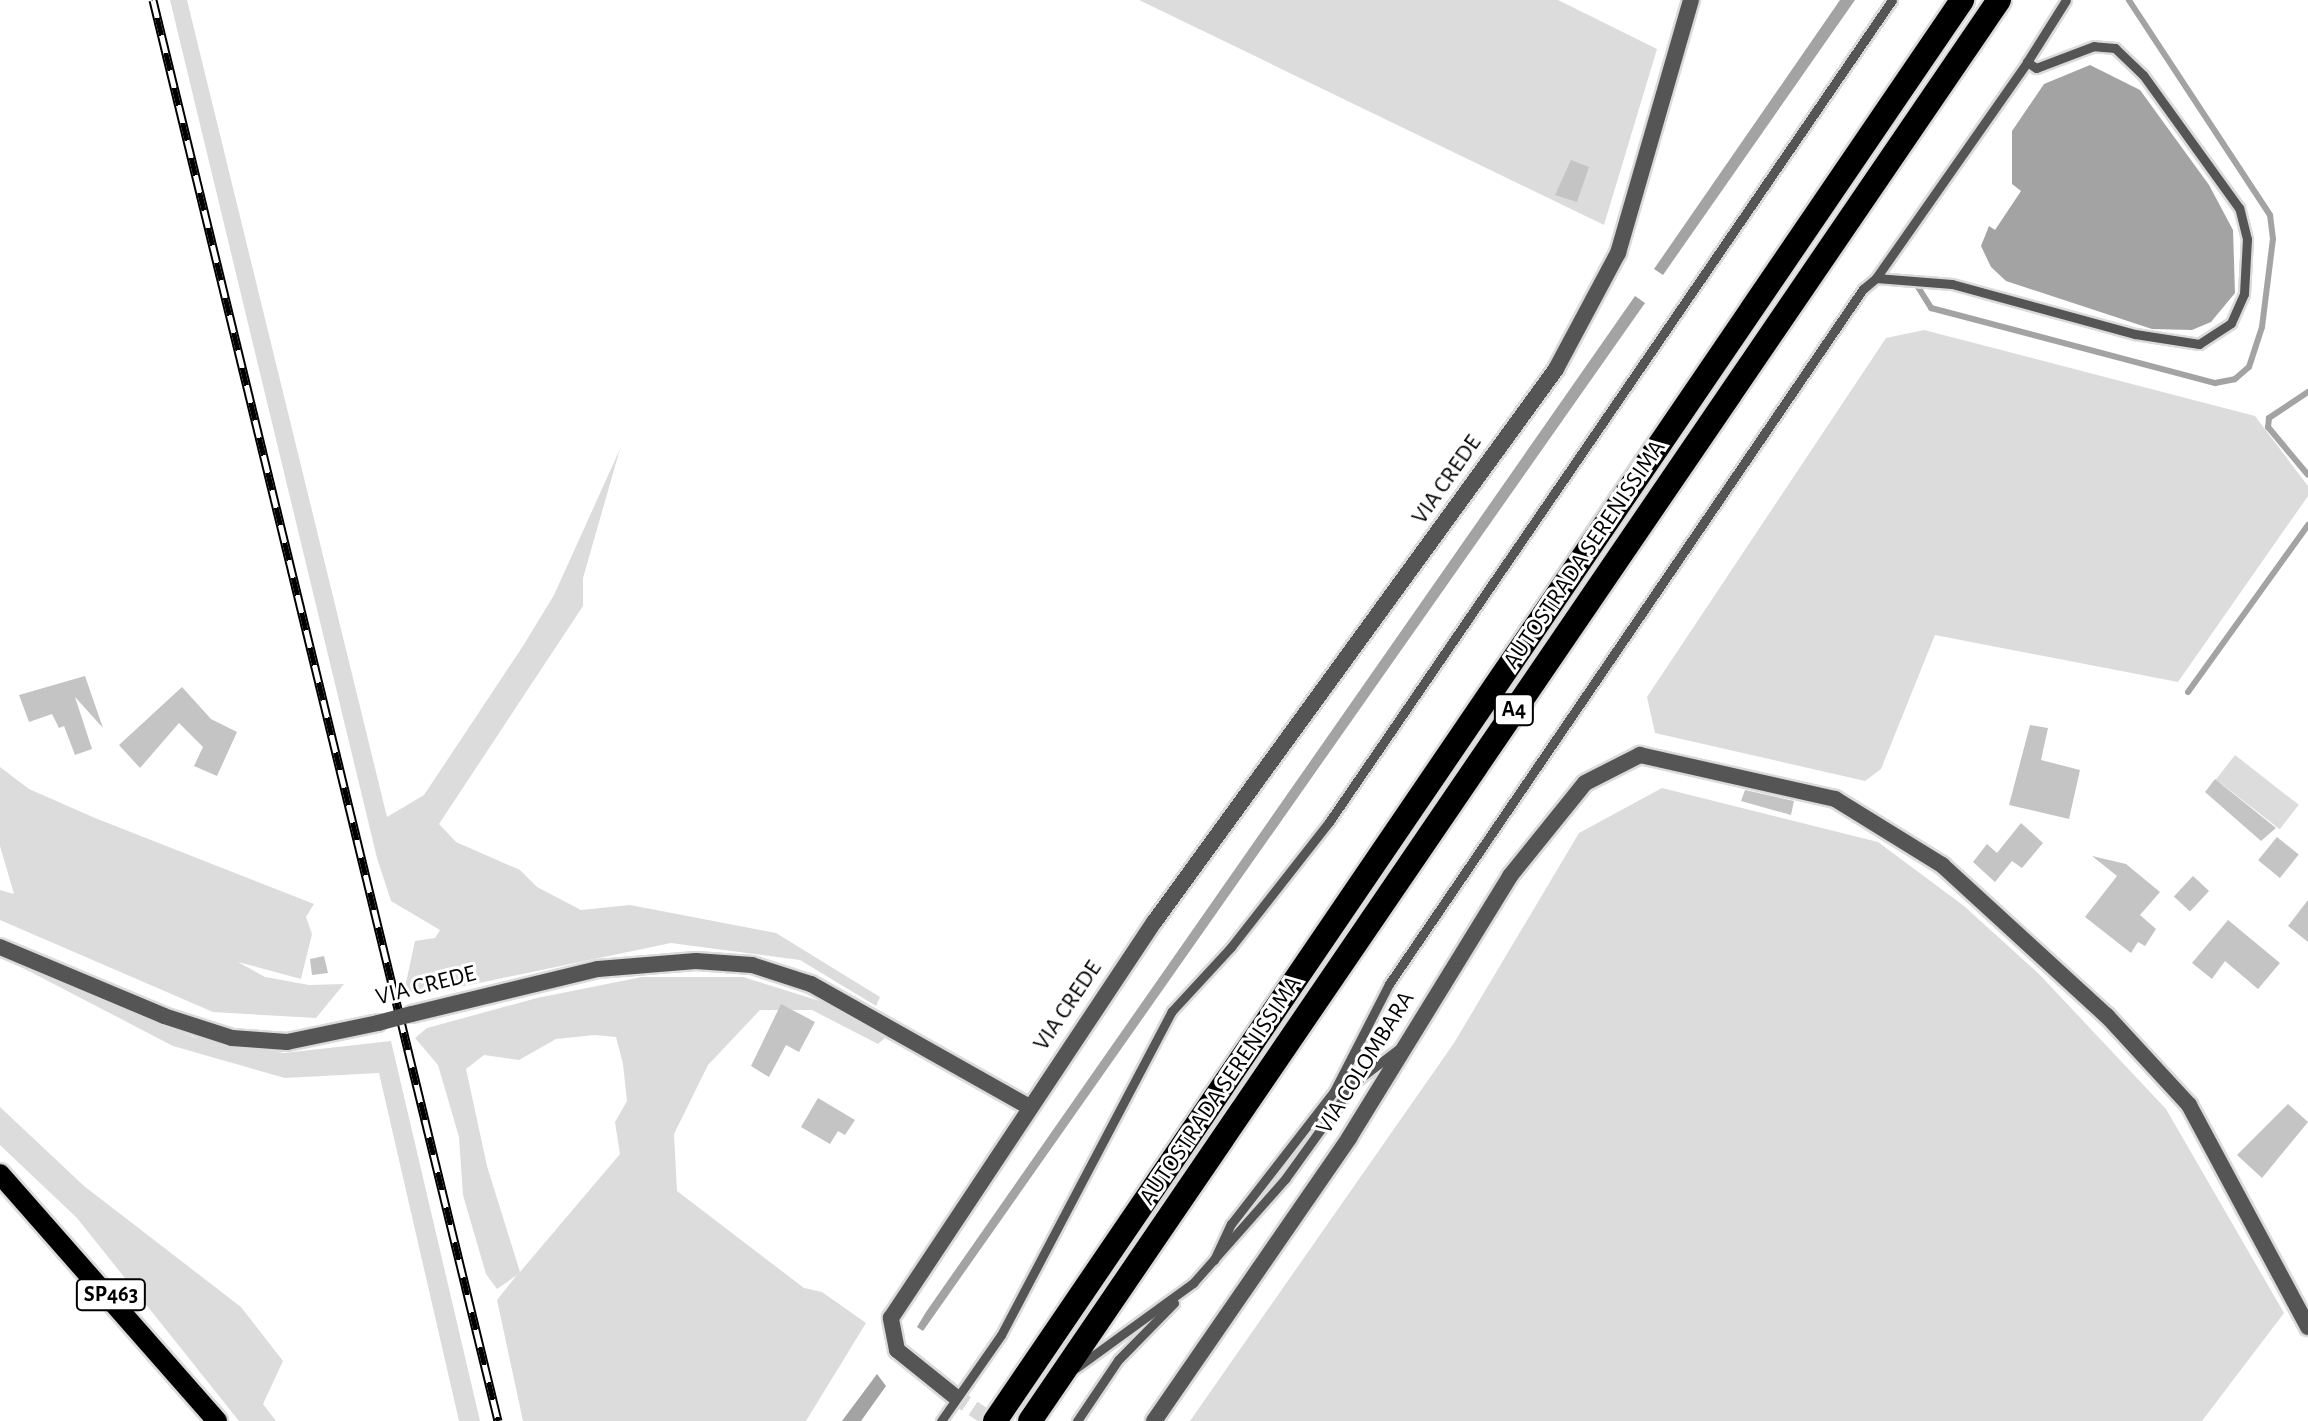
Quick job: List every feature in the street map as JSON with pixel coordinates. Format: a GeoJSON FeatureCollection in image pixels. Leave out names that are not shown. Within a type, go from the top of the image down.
{"type":"FeatureCollection","features":[{"type":"Feature","properties":{"kind":"highway","name":"AUTOSTRADA SERENISSIMA"},"geometry":{"type":"LineString","coordinates":[[995,1421],[1962,0]]}},
{"type":"Feature","properties":{"kind":"highway","name":"AUTOSTRADA SERENISSIMA"},"geometry":{"type":"LineString","coordinates":[[1030,1421],[1999,0]]}},
{"type":"Feature","properties":{"kind":"main road","name":"SP463"},"geometry":{"type":"LineString","coordinates":[[0,1174],[217,1421]]}},
{"type":"Feature","properties":{"kind":"street","name":"VIA CREDE"},"geometry":{"type":"LineString","coordinates":[[0,947],[164,1016],[232,1038],[287,1042],[598,969],[696,961],[752,965],[811,984],[1029,1107],[1155,921],[1556,369],[1618,253],[1691,0]]}},
{"type":"Feature","properties":{"kind":"street","name":"VIA COLOMBARA"},"geometry":{"type":"LineString","coordinates":[[1154,1421],[1349,1138],[1510,876],[1585,783],[1640,755],[1835,799],[1953,874],[2107,1016],[2189,1105],[2308,1327]]}},
{"type":"Feature","properties":{"kind":"street"},"geometry":{"type":"LineString","coordinates":[[953,1395],[897,1350],[891,1318],[1029,1107]]}},
{"type":"Feature","properties":{"kind":"lane"},"geometry":{"type":"LineString","coordinates":[[941,1421],[1001,1335],[1172,1011],[1231,947],[1329,822],[1892,0]]}},
{"type":"Feature","properties":{"kind":"lane"},"geometry":{"type":"LineString","coordinates":[[1214,1260],[1231,1224],[1334,1091],[1389,984],[1630,626],[1863,289],[1876,278],[2027,62],[2066,0]]}},
{"type":"Feature","properties":{"kind":"lane"},"geometry":{"type":"LineString","coordinates":[[1876,278],[1952,284],[2135,334],[2199,344],[2231,323],[2245,280],[2247,239],[2239,208],[2143,75],[2115,48],[2094,46],[2036,68],[2027,62]]}},
{"type":"Feature","properties":{"kind":"lane"},"geometry":{"type":"LineString","coordinates":[[1077,1421],[1118,1360],[1193,1283],[1285,1179],[1354,1083],[1409,1040]]}},
{"type":"Feature","properties":{"kind":"lane"},"geometry":{"type":"LineString","coordinates":[[1057,1382],[1193,1283]]}},
{"type":"Feature","properties":{"kind":"shaded area"},"geometry":{"type":"Polygon","coordinates":[[[170,0],[187,0],[387,817],[424,795],[523,646],[554,595],[620,449],[583,578],[583,606],[439,824],[456,842],[520,870],[537,887],[581,910],[630,905],[776,933],[880,997],[876,1006],[800,960],[671,943],[417,996],[405,987],[415,941],[435,938],[440,930],[391,901],[377,858],[170,0]]]}},
{"type":"Feature","properties":{"kind":"shaded area"},"geometry":{"type":"Polygon","coordinates":[[[1139,0],[1558,0],[1657,49],[1604,225],[1139,0]]]}},
{"type":"Feature","properties":{"kind":"shaded area"},"geometry":{"type":"Polygon","coordinates":[[[1840,0],[1855,0],[1663,275],[1654,269],[1840,0]]]}},
{"type":"Feature","properties":{"kind":"shaded area"},"geometry":{"type":"Polygon","coordinates":[[[2090,65],[2140,90],[2209,185],[2233,230],[2235,293],[2211,322],[2192,330],[2152,329],[2006,281],[1991,267],[1981,246],[1989,226],[1995,230],[2021,191],[2012,184],[2012,131],[2044,84],[2090,65]]]}},
{"type":"Feature","properties":{"kind":"shaded area"},"geometry":{"type":"Polygon","coordinates":[[[1635,296],[1645,303],[923,1331],[917,1327],[926,1312],[1635,296]]]}},
{"type":"Feature","properties":{"kind":"shaded area"},"geometry":{"type":"Polygon","coordinates":[[[1924,330],[2255,416],[2308,486],[2308,496],[2178,682],[1935,635],[1881,769],[1865,781],[1655,733],[1647,697],[1886,338],[1924,330]]]}},
{"type":"Feature","properties":{"kind":"shaded area"},"geometry":{"type":"Polygon","coordinates":[[[2235,755],[2299,805],[2280,829],[2216,779],[2235,755]]]}},
{"type":"Feature","properties":{"kind":"shaded area"},"geometry":{"type":"Polygon","coordinates":[[[0,767],[29,789],[95,818],[314,904],[306,917],[312,934],[301,979],[238,962],[265,977],[309,985],[344,984],[316,1018],[213,1012],[0,920],[0,890],[14,894],[0,846],[0,767]]]}},
{"type":"Feature","properties":{"kind":"shaded area"},"geometry":{"type":"Polygon","coordinates":[[[1662,788],[1878,842],[1964,906],[2039,974],[2166,1109],[2284,1313],[2202,1421],[1190,1421],[1454,1043],[1579,833],[1662,788]]]}},
{"type":"Feature","properties":{"kind":"shaded area"},"geometry":{"type":"Polygon","coordinates":[[[0,956],[193,1037],[284,1053],[391,1041],[480,1421],[459,1421],[379,1073],[285,1078],[173,1046],[0,956]]]}},
{"type":"Feature","properties":{"kind":"shaded area"},"geometry":{"type":"Polygon","coordinates":[[[642,977],[743,977],[823,1002],[885,1038],[878,1044],[812,1010],[760,1010],[708,1065],[674,1134],[677,1191],[804,1288],[822,1292],[866,1323],[806,1421],[523,1421],[497,1300],[517,1275],[497,1289],[486,1274],[463,1195],[459,1137],[438,1065],[415,1038],[427,1028],[537,998],[642,977]],[[595,1035],[556,1039],[519,1060],[484,1055],[466,1069],[487,1166],[520,1272],[620,1154],[615,1122],[627,1101],[616,1037],[595,1035]]]}},
{"type":"Feature","properties":{"kind":"shaded area"},"geometry":{"type":"Polygon","coordinates":[[[0,1107],[84,1186],[241,1307],[283,1361],[263,1404],[276,1421],[239,1421],[77,1218],[0,1145],[0,1107]]]}},
{"type":"Feature","properties":{"kind":"shaded area"},"geometry":{"type":"Polygon","coordinates":[[[877,1374],[886,1386],[861,1421],[842,1421],[877,1374]]]}},
{"type":"Feature","properties":{"kind":"building"},"geometry":{"type":"Polygon","coordinates":[[[1571,160],[1589,167],[1577,202],[1555,195],[1571,160]]]}},
{"type":"Feature","properties":{"kind":"building"},"geometry":{"type":"Polygon","coordinates":[[[85,676],[103,728],[75,697],[92,749],[75,755],[64,726],[59,728],[52,714],[29,722],[19,695],[85,676]]]}},
{"type":"Feature","properties":{"kind":"building"},"geometry":{"type":"Polygon","coordinates":[[[182,687],[211,719],[237,732],[217,776],[194,766],[203,747],[179,723],[140,768],[119,745],[182,687]]]}},
{"type":"Feature","properties":{"kind":"building"},"geometry":{"type":"Polygon","coordinates":[[[2030,725],[2048,728],[2041,760],[2080,770],[2069,819],[2009,805],[2030,725]]]}},
{"type":"Feature","properties":{"kind":"building"},"geometry":{"type":"Polygon","coordinates":[[[2215,779],[2276,828],[2261,841],[2205,792],[2215,779]]]}},
{"type":"Feature","properties":{"kind":"building"},"geometry":{"type":"Polygon","coordinates":[[[1745,790],[1794,801],[1791,815],[1741,801],[1745,790]]]}},
{"type":"Feature","properties":{"kind":"building"},"geometry":{"type":"Polygon","coordinates":[[[2021,823],[2043,843],[2022,868],[2012,861],[1995,882],[1973,862],[1987,844],[1997,853],[2021,823]]]}},
{"type":"Feature","properties":{"kind":"building"},"geometry":{"type":"Polygon","coordinates":[[[2277,837],[2299,855],[2280,878],[2258,860],[2277,837]]]}},
{"type":"Feature","properties":{"kind":"building"},"geometry":{"type":"Polygon","coordinates":[[[2092,856],[2126,864],[2160,892],[2140,915],[2156,929],[2145,946],[2138,942],[2131,953],[2085,917],[2117,876],[2092,856]]]}},
{"type":"Feature","properties":{"kind":"building"},"geometry":{"type":"Polygon","coordinates":[[[2193,876],[2209,891],[2190,911],[2174,896],[2193,876]]]}},
{"type":"Feature","properties":{"kind":"building"},"geometry":{"type":"Polygon","coordinates":[[[2308,900],[2308,942],[2288,926],[2308,900]]]}},
{"type":"Feature","properties":{"kind":"building"},"geometry":{"type":"Polygon","coordinates":[[[2228,920],[2280,963],[2258,989],[2225,961],[2212,979],[2192,963],[2228,920]]]}},
{"type":"Feature","properties":{"kind":"building"},"geometry":{"type":"Polygon","coordinates":[[[324,956],[328,973],[312,975],[310,959],[324,956]]]}},
{"type":"Feature","properties":{"kind":"building"},"geometry":{"type":"Polygon","coordinates":[[[781,1004],[815,1022],[799,1052],[786,1045],[769,1077],[751,1066],[781,1004]]]}},
{"type":"Feature","properties":{"kind":"building"},"geometry":{"type":"Polygon","coordinates":[[[818,1098],[855,1120],[845,1135],[838,1131],[830,1144],[801,1127],[818,1098]]]}},
{"type":"Feature","properties":{"kind":"building"},"geometry":{"type":"Polygon","coordinates":[[[2288,1104],[2308,1122],[2262,1178],[2237,1155],[2288,1104]]]}},
{"type":"Feature","properties":{"kind":"waterway"},"geometry":{"type":"LineString","coordinates":[[1918,287],[1931,308],[2215,383],[2235,379],[2249,367],[2262,327],[2273,239],[2270,215],[2129,0]]}},
{"type":"Feature","properties":{"kind":"waterway"},"geometry":{"type":"LineString","coordinates":[[2308,392],[2269,418],[2268,427],[2308,475]]}},
{"type":"Feature","properties":{"kind":"waterway"},"geometry":{"type":"LineString","coordinates":[[2188,692],[2308,525]]}},
{"type":"Feature","properties":{"kind":"tunnel"},"geometry":{"type":"LineString","coordinates":[[953,1395],[992,1421]]}},
{"type":"Feature","properties":{"kind":"railway"},"geometry":{"type":"LineString","coordinates":[[153,0],[498,1421]]}}]}
